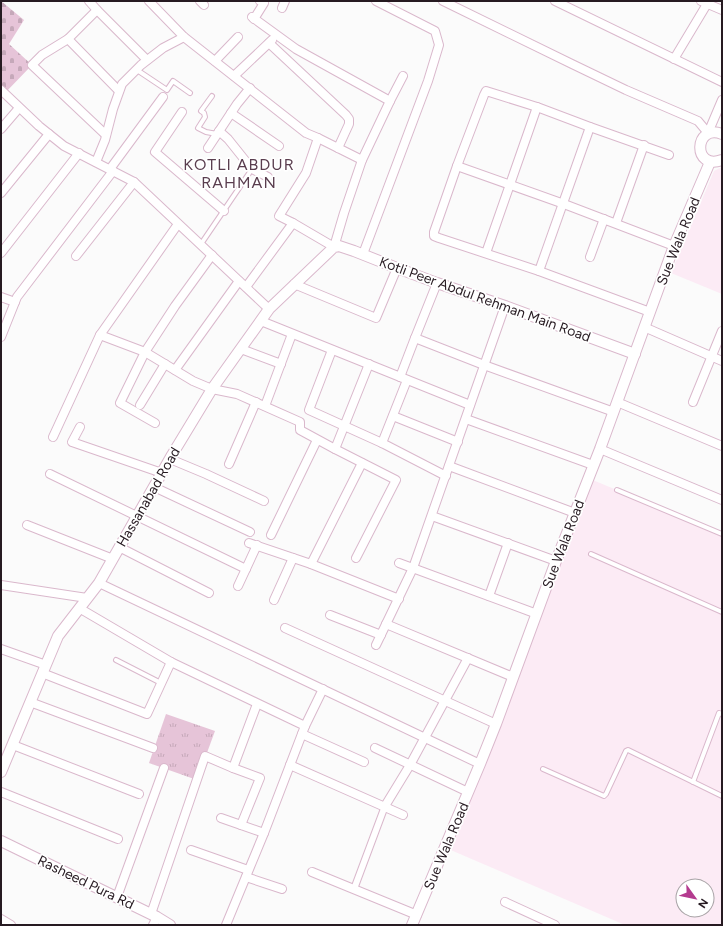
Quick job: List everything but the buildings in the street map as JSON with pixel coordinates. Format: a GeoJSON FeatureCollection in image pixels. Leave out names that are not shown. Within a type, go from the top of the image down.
{"type":"FeatureCollection","features":[{"type":"Feature","properties":{"kind":"street"},"geometry":{"type":"LineString","coordinates":[[89,1],[96,10],[147,60]]}},
{"type":"Feature","properties":{"kind":"street"},"geometry":{"type":"LineString","coordinates":[[149,1],[184,37],[306,133],[362,160]]}},
{"type":"Feature","properties":{"kind":"street"},"geometry":{"type":"LineString","coordinates":[[260,1],[264,3],[253,18],[296,49],[390,101]]}},
{"type":"Feature","properties":{"kind":"street"},"geometry":{"type":"LineString","coordinates":[[363,254],[425,88],[439,46],[435,31],[376,1]]}},
{"type":"Feature","properties":{"kind":"street"},"geometry":{"type":"LineString","coordinates":[[443,1],[626,90],[698,121],[708,133]]}},
{"type":"Feature","properties":{"kind":"street"},"geometry":{"type":"LineString","coordinates":[[555,1],[722,82]]}},
{"type":"Feature","properties":{"kind":"street"},"geometry":{"type":"LineString","coordinates":[[674,59],[704,2],[722,10]]}},
{"type":"Feature","properties":{"kind":"street"},"geometry":{"type":"LineString","coordinates":[[96,10],[68,39],[42,55],[32,65],[106,135]]}},
{"type":"Feature","properties":{"kind":"street"},"geometry":{"type":"LineString","coordinates":[[215,61],[238,36]]}},
{"type":"Feature","properties":{"kind":"street"},"geometry":{"type":"LineString","coordinates":[[234,76],[277,36]]}},
{"type":"Feature","properties":{"kind":"street"},"geometry":{"type":"LineString","coordinates":[[96,162],[105,140],[113,109],[122,84],[147,60],[163,48],[184,37]]}},
{"type":"Feature","properties":{"kind":"street"},"geometry":{"type":"LineString","coordinates":[[68,39],[119,91]]}},
{"type":"Feature","properties":{"kind":"street"},"geometry":{"type":"LineString","coordinates":[[269,44],[350,119],[338,148]]}},
{"type":"Feature","properties":{"kind":"street"},"geometry":{"type":"LineString","coordinates":[[318,138],[306,173],[279,216],[334,247],[348,199],[362,160],[403,76]]}},
{"type":"Feature","properties":{"kind":"street"},"geometry":{"type":"LineString","coordinates":[[208,148],[237,104],[250,88]]}},
{"type":"Feature","properties":{"kind":"street"},"geometry":{"type":"LineString","coordinates":[[650,312],[539,271],[434,236],[434,232],[457,166],[486,91],[537,107],[669,155]]}},
{"type":"Feature","properties":{"kind":"street"},"geometry":{"type":"LineString","coordinates":[[2,94],[64,146],[134,182],[269,309]]}},
{"type":"Feature","properties":{"kind":"street"},"geometry":{"type":"LineString","coordinates":[[1,337],[17,297],[163,97]]}},
{"type":"Feature","properties":{"kind":"street"},"geometry":{"type":"LineString","coordinates":[[722,100],[708,133],[701,142],[700,148],[701,154],[710,162],[722,160]]}},
{"type":"Feature","properties":{"kind":"street"},"geometry":{"type":"LineString","coordinates":[[486,253],[537,107]]}},
{"type":"Feature","properties":{"kind":"street"},"geometry":{"type":"LineString","coordinates":[[1,129],[19,108]]}},
{"type":"Feature","properties":{"kind":"street"},"geometry":{"type":"LineString","coordinates":[[182,112],[155,152],[224,211]]}},
{"type":"Feature","properties":{"kind":"street"},"geometry":{"type":"LineString","coordinates":[[231,113],[279,146]]}},
{"type":"Feature","properties":{"kind":"street"},"geometry":{"type":"LineString","coordinates":[[539,271],[590,127]]}},
{"type":"Feature","properties":{"kind":"street"},"geometry":{"type":"LineString","coordinates":[[708,133],[714,132],[722,134]]}},
{"type":"Feature","properties":{"kind":"street"},"geometry":{"type":"LineString","coordinates":[[218,133],[228,139],[252,169],[268,177]]}},
{"type":"Feature","properties":{"kind":"street"},"geometry":{"type":"LineString","coordinates":[[1,193],[49,134]]}},
{"type":"Feature","properties":{"kind":"street"},"geometry":{"type":"LineString","coordinates":[[616,223],[644,145]]}},
{"type":"Feature","properties":{"kind":"street"},"geometry":{"type":"LineString","coordinates":[[1,253],[79,153]]}},
{"type":"Feature","properties":{"kind":"street","name":"Sue Wala Road"},"geometry":{"type":"LineString","coordinates":[[412,925],[496,724],[556,561],[614,412],[674,246],[710,162]]}},
{"type":"Feature","properties":{"kind":"street"},"geometry":{"type":"LineString","coordinates":[[457,166],[616,223],[674,246]]}},
{"type":"Feature","properties":{"kind":"street"},"geometry":{"type":"LineString","coordinates":[[76,256],[134,182]]}},
{"type":"Feature","properties":{"kind":"street"},"geometry":{"type":"LineString","coordinates":[[590,258],[604,219]]}},
{"type":"Feature","properties":{"kind":"street"},"geometry":{"type":"LineString","coordinates":[[175,370],[242,284],[293,223]]}},
{"type":"Feature","properties":{"kind":"street"},"geometry":{"type":"LineString","coordinates":[[53,437],[100,335],[178,224]]}},
{"type":"Feature","properties":{"kind":"street","name":"Kotli Peer Abdul Rehman Main Road"},"geometry":{"type":"LineString","coordinates":[[334,247],[339,246],[363,254],[437,283],[505,306],[635,354]]}},
{"type":"Feature","properties":{"kind":"street","name":"Hassanabad Road"},"geometry":{"type":"LineString","coordinates":[[2,765],[13,745],[58,636],[99,583],[212,389],[269,309],[334,247]]}},
{"type":"Feature","properties":{"kind":"street"},"geometry":{"type":"LineString","coordinates":[[155,423],[120,403],[145,352],[175,306],[212,255]]}},
{"type":"Feature","properties":{"kind":"street"},"geometry":{"type":"LineString","coordinates":[[294,284],[376,318],[397,268]]}},
{"type":"Feature","properties":{"kind":"street"},"geometry":{"type":"LineString","coordinates":[[382,443],[404,379],[415,338],[437,283]]}},
{"type":"Feature","properties":{"kind":"street"},"geometry":{"type":"LineString","coordinates":[[1,297],[15,302]]}},
{"type":"Feature","properties":{"kind":"street"},"geometry":{"type":"LineString","coordinates":[[376,645],[414,568],[505,306]]}},
{"type":"Feature","properties":{"kind":"street"},"geometry":{"type":"LineString","coordinates":[[261,321],[470,405]]}},
{"type":"Feature","properties":{"kind":"street"},"geometry":{"type":"LineString","coordinates":[[644,327],[722,361]]}},
{"type":"Feature","properties":{"kind":"street"},"geometry":{"type":"LineString","coordinates":[[693,402],[722,331]]}},
{"type":"Feature","properties":{"kind":"street"},"geometry":{"type":"LineString","coordinates":[[264,406],[292,334]]}},
{"type":"Feature","properties":{"kind":"street"},"geometry":{"type":"LineString","coordinates":[[100,335],[145,352],[193,381],[212,389],[237,394],[300,422],[300,430],[396,480],[356,558]]}},
{"type":"Feature","properties":{"kind":"street"},"geometry":{"type":"LineString","coordinates":[[415,338],[484,365],[614,412]]}},
{"type":"Feature","properties":{"kind":"street"},"geometry":{"type":"LineString","coordinates":[[240,349],[281,364]]}},
{"type":"Feature","properties":{"kind":"street"},"geometry":{"type":"LineString","coordinates":[[332,350],[309,410],[382,443],[446,476]]}},
{"type":"Feature","properties":{"kind":"street"},"geometry":{"type":"LineString","coordinates":[[140,405],[165,364]]}},
{"type":"Feature","properties":{"kind":"street"},"geometry":{"type":"LineString","coordinates":[[335,449],[368,364]]}},
{"type":"Feature","properties":{"kind":"street"},"geometry":{"type":"LineString","coordinates":[[229,464],[256,402]]}},
{"type":"Feature","properties":{"kind":"street"},"geometry":{"type":"LineString","coordinates":[[617,402],[722,446]]}},
{"type":"Feature","properties":{"kind":"street"},"geometry":{"type":"LineString","coordinates":[[392,416],[458,442]]}},
{"type":"Feature","properties":{"kind":"street"},"geometry":{"type":"LineString","coordinates":[[466,419],[594,465]]}},
{"type":"Feature","properties":{"kind":"street"},"geometry":{"type":"LineString","coordinates":[[80,427],[72,442],[162,473]]}},
{"type":"Feature","properties":{"kind":"street"},"geometry":{"type":"LineString","coordinates":[[271,535],[317,440]]}},
{"type":"Feature","properties":{"kind":"street"},"geometry":{"type":"LineString","coordinates":[[600,449],[722,500]]}},
{"type":"Feature","properties":{"kind":"street"},"geometry":{"type":"LineString","coordinates":[[170,459],[264,501]]}},
{"type":"Feature","properties":{"kind":"street"},"geometry":{"type":"LineString","coordinates":[[311,564],[362,463]]}},
{"type":"Feature","properties":{"kind":"street"},"geometry":{"type":"LineString","coordinates":[[449,466],[575,513]]}},
{"type":"Feature","properties":{"kind":"street"},"geometry":{"type":"LineString","coordinates":[[50,474],[246,569]]}},
{"type":"Feature","properties":{"kind":"street"},"geometry":{"type":"LineString","coordinates":[[154,487],[250,532]]}},
{"type":"Feature","properties":{"kind":"street"},"geometry":{"type":"LineString","coordinates":[[432,516],[556,561]]}},
{"type":"Feature","properties":{"kind":"street"},"geometry":{"type":"LineString","coordinates":[[27,525],[113,559]]}},
{"type":"Feature","properties":{"kind":"street"},"geometry":{"type":"LineString","coordinates":[[490,596],[508,543]]}},
{"type":"Feature","properties":{"kind":"street"},"geometry":{"type":"LineString","coordinates":[[238,586],[246,569],[253,544],[311,564],[398,599]]}},
{"type":"Feature","properties":{"kind":"street"},"geometry":{"type":"LineString","coordinates":[[120,547],[209,593]]}},
{"type":"Feature","properties":{"kind":"street"},"geometry":{"type":"LineString","coordinates":[[274,600],[293,558]]}},
{"type":"Feature","properties":{"kind":"street"},"geometry":{"type":"LineString","coordinates":[[399,563],[536,614]]}},
{"type":"Feature","properties":{"kind":"street"},"geometry":{"type":"LineString","coordinates":[[99,583],[480,764]]}},
{"type":"Feature","properties":{"kind":"street"},"geometry":{"type":"LineString","coordinates":[[1,585],[87,598]]}},
{"type":"Feature","properties":{"kind":"street"},"geometry":{"type":"LineString","coordinates":[[79,608],[171,662],[305,726]]}},
{"type":"Feature","properties":{"kind":"street"},"geometry":{"type":"LineString","coordinates":[[330,615],[381,635]]}},
{"type":"Feature","properties":{"kind":"street"},"geometry":{"type":"LineString","coordinates":[[386,624],[513,677]]}},
{"type":"Feature","properties":{"kind":"street"},"geometry":{"type":"LineString","coordinates":[[285,628],[496,724]]}},
{"type":"Feature","properties":{"kind":"street"},"geometry":{"type":"LineString","coordinates":[[1,649],[147,714],[171,662]]}},
{"type":"Feature","properties":{"kind":"street"},"geometry":{"type":"LineString","coordinates":[[354,889],[385,806],[425,738],[444,700],[468,658]]}},
{"type":"Feature","properties":{"kind":"street"},"geometry":{"type":"LineString","coordinates":[[226,925],[264,833],[305,726],[323,689]]}},
{"type":"Feature","properties":{"kind":"street"},"geometry":{"type":"LineString","coordinates":[[30,702],[153,748]]}},
{"type":"Feature","properties":{"kind":"street"},"geometry":{"type":"LineString","coordinates":[[233,768],[257,704]]}},
{"type":"Feature","properties":{"kind":"street"},"geometry":{"type":"LineString","coordinates":[[302,734],[364,762]]}},
{"type":"Feature","properties":{"kind":"street"},"geometry":{"type":"LineString","coordinates":[[13,745],[139,794]]}},
{"type":"Feature","properties":{"kind":"street"},"geometry":{"type":"LineString","coordinates":[[375,748],[468,792]]}},
{"type":"Feature","properties":{"kind":"street"},"geometry":{"type":"LineString","coordinates":[[154,918],[205,756],[260,778],[241,825]]}},
{"type":"Feature","properties":{"kind":"street"},"geometry":{"type":"LineString","coordinates":[[290,765],[403,815]]}},
{"type":"Feature","properties":{"kind":"street"},"geometry":{"type":"LineString","coordinates":[[116,897],[164,768]]}},
{"type":"Feature","properties":{"kind":"street"},"geometry":{"type":"LineString","coordinates":[[1,792],[118,839]]}},
{"type":"Feature","properties":{"kind":"street"},"geometry":{"type":"LineString","coordinates":[[221,818],[264,833]]}},
{"type":"Feature","properties":{"kind":"street","name":"Rasheed Pura Rd"},"geometry":{"type":"LineString","coordinates":[[1,841],[170,925]]}},
{"type":"Feature","properties":{"kind":"street"},"geometry":{"type":"LineString","coordinates":[[191,850],[282,889]]}},
{"type":"Feature","properties":{"kind":"street"},"geometry":{"type":"LineString","coordinates":[[312,872],[417,915]]}},
{"type":"Feature","properties":{"kind":"street"},"geometry":{"type":"LineString","coordinates":[[505,902],[555,925]]}},
{"type":"Feature","properties":{"kind":"street"},"geometry":{"type":"LineString","coordinates":[[1,919],[11,925]]}},
{"type":"Feature","properties":{"kind":"lane"},"geometry":{"type":"LineString","coordinates":[[136,69],[167,90],[173,81],[190,93]]}},
{"type":"Feature","properties":{"kind":"lane"},"geometry":{"type":"LineString","coordinates":[[212,96],[201,111],[204,113],[205,117],[198,128],[206,132],[218,133]]}},
{"type":"Feature","properties":{"kind":"lane"},"geometry":{"type":"LineString","coordinates":[[201,245],[252,169]]}},
{"type":"Feature","properties":{"kind":"lane"},"geometry":{"type":"LineString","coordinates":[[617,490],[722,534]]}},
{"type":"Feature","properties":{"kind":"lane"},"geometry":{"type":"LineString","coordinates":[[591,554],[722,612]]}},
{"type":"Feature","properties":{"kind":"lane"},"geometry":{"type":"LineString","coordinates":[[116,660],[161,683]]}},
{"type":"Feature","properties":{"kind":"lane"},"geometry":{"type":"LineString","coordinates":[[692,782],[719,713],[722,714]]}},
{"type":"Feature","properties":{"kind":"lane"},"geometry":{"type":"LineString","coordinates":[[543,769],[604,796],[626,751],[628,750],[722,796]]}},
{"type":"Feature","properties":{"kind":"shaded area"},"geometry":{"type":"Polygon","coordinates":[[[722,167],[722,294],[671,273],[714,171],[722,167]]]}},
{"type":"Feature","properties":{"kind":"shaded area"},"geometry":{"type":"Polygon","coordinates":[[[588,478],[722,534],[722,925],[625,925],[446,848],[588,478]]]}},
{"type":"Feature","properties":{"kind":"green space"},"geometry":{"type":"Polygon","coordinates":[[[1,1],[24,20],[9,44],[32,65],[4,94],[1,90],[1,1]]]}},
{"type":"Feature","properties":{"kind":"green space"},"geometry":{"type":"Polygon","coordinates":[[[166,714],[215,731],[197,780],[149,763],[166,714]]]}},
{"type":"Feature","properties":{"kind":"district","name":"KOTLI ABDUR RAHMAN"},"geometry":{"type":"Point","coordinates":[239,173]}}]}
